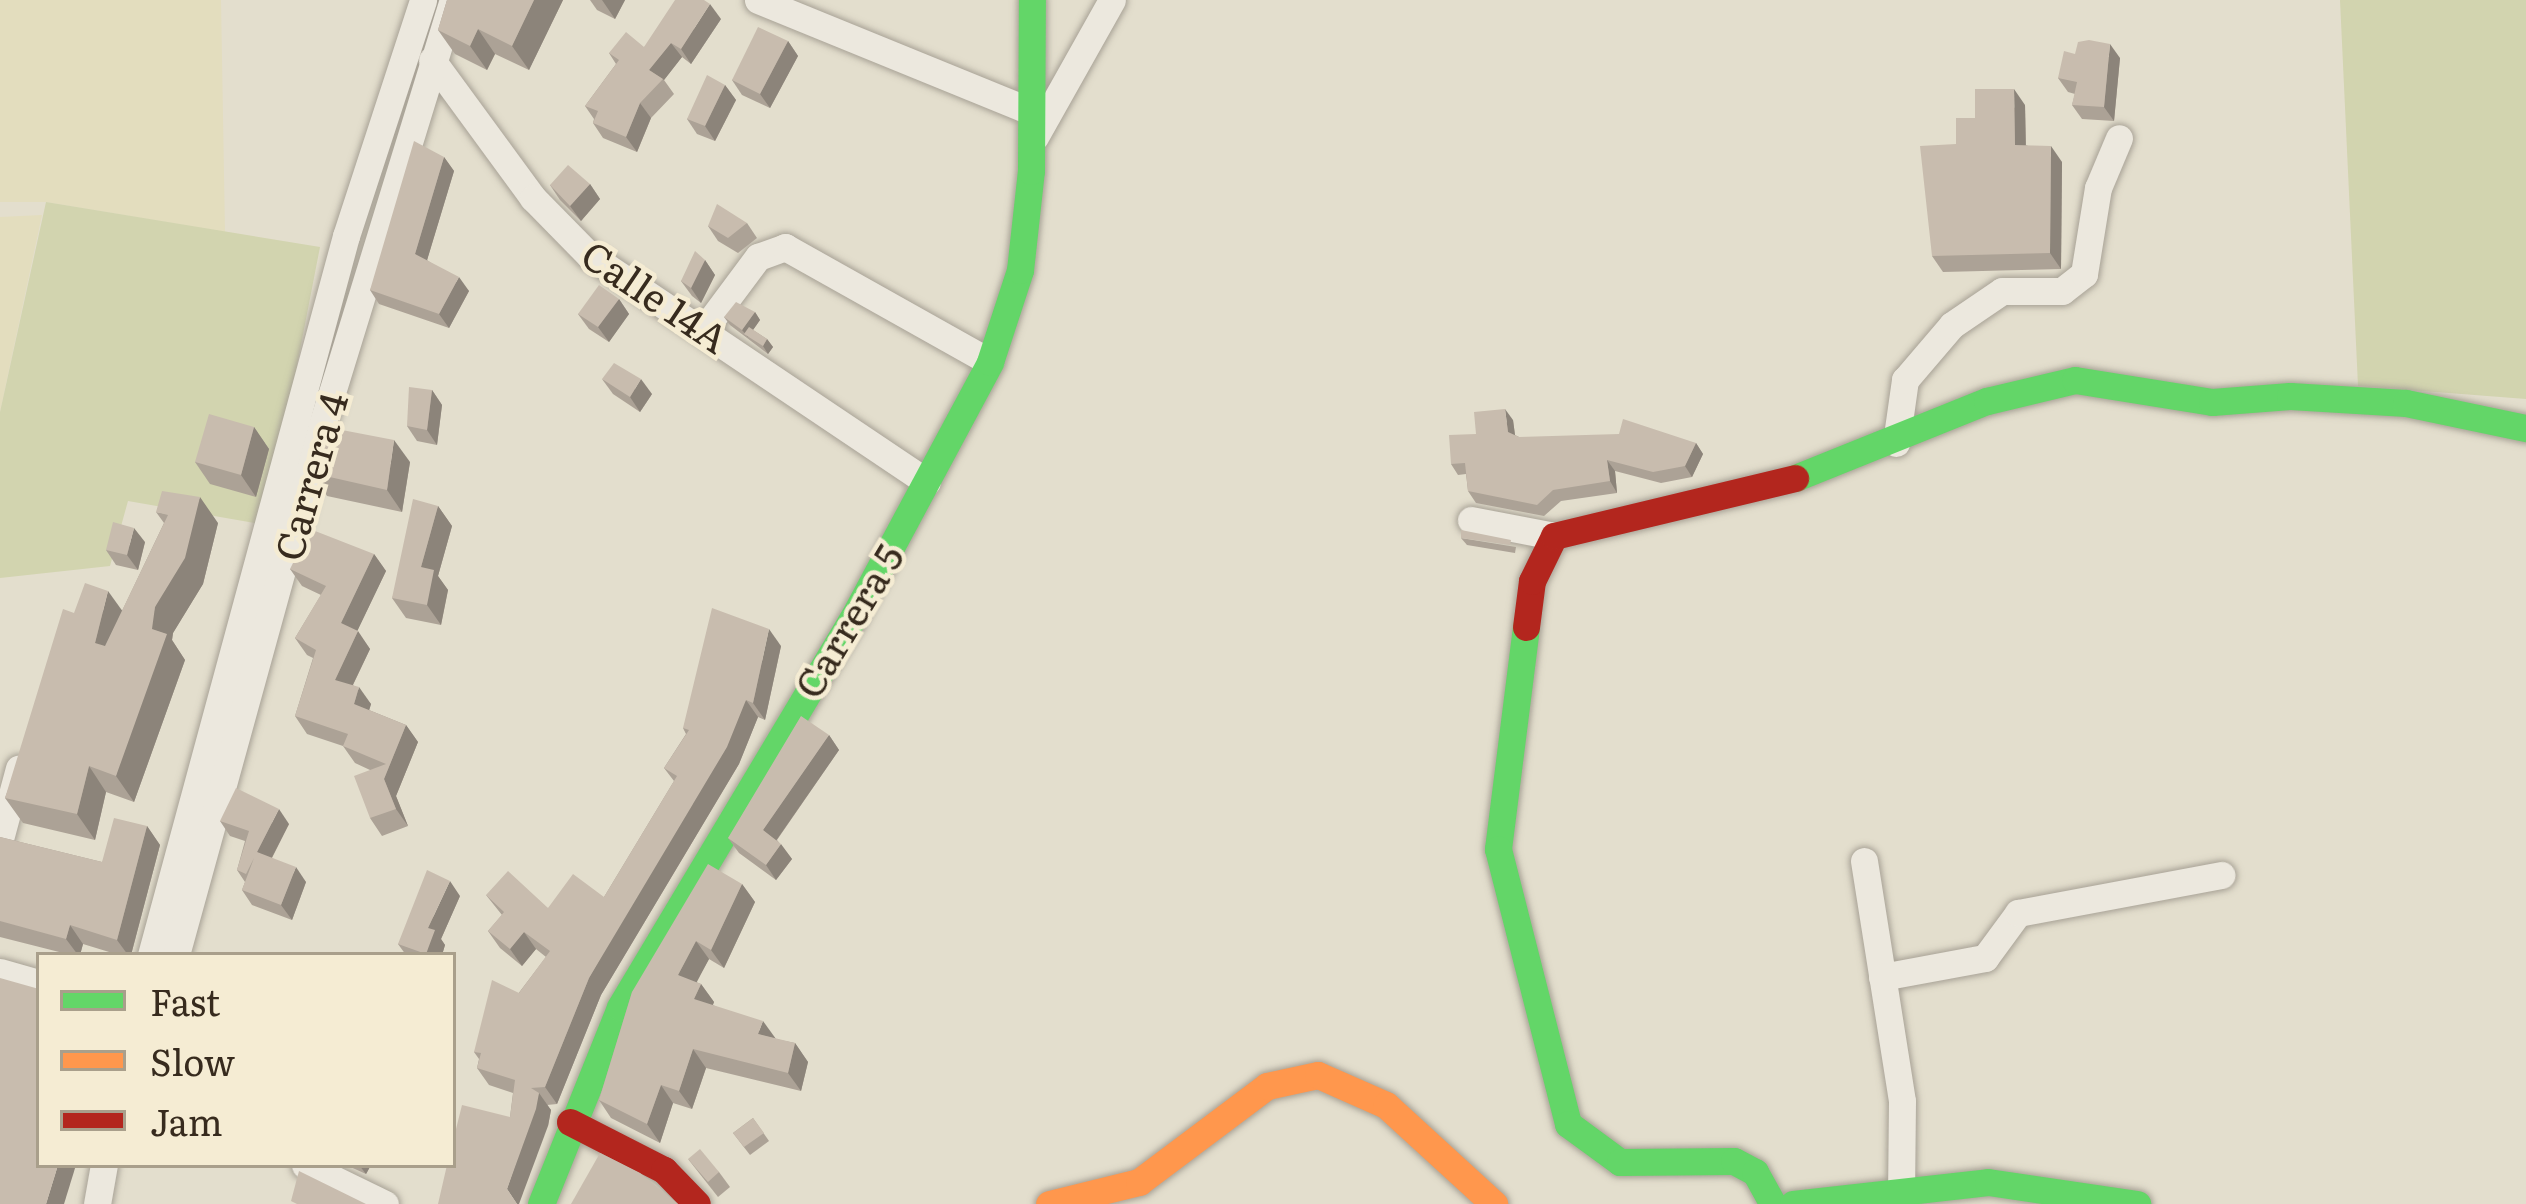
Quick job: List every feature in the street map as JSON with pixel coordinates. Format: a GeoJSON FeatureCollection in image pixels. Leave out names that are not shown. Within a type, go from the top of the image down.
{"type":"FeatureCollection","features":[{"type":"Feature","properties":{"kind":"street","name":"Carrera 4"},"geometry":{"type":"LineString","coordinates":[[152,952],[341,254],[423,0]]}},
{"type":"Feature","properties":{"kind":"street","name":"Carrera 4"},"geometry":{"type":"LineString","coordinates":[[177,952],[453,0]]}},
{"type":"Feature","properties":{"kind":"street"},"geometry":{"type":"LineString","coordinates":[[758,0],[1032,112]]}},
{"type":"Feature","properties":{"kind":"street","name":"Carrera 5"},"geometry":{"type":"LineString","coordinates":[[541,1204],[569,1123],[676,905],[927,482],[989,362],[1020,270],[1031,148],[1032,0]]}},
{"type":"Feature","properties":{"kind":"street"},"geometry":{"type":"LineString","coordinates":[[1031,148],[1112,0]]}},
{"type":"Feature","properties":{"kind":"street","name":"Calle 14A"},"geometry":{"type":"LineString","coordinates":[[432,60],[532,198],[589,255],[705,328],[927,482]]}},
{"type":"Feature","properties":{"kind":"street"},"geometry":{"type":"LineString","coordinates":[[1896,443],[1905,380],[1952,325],[2002,291],[2062,291],[2084,274],[2098,188],[2119,138]]}},
{"type":"Feature","properties":{"kind":"street"},"geometry":{"type":"LineString","coordinates":[[705,328],[758,257],[785,247],[989,362]]}},
{"type":"Feature","properties":{"kind":"street"},"geometry":{"type":"LineString","coordinates":[[1471,520],[1554,536],[1591,521],[1811,475],[1987,401],[2075,380],[2190,401],[2290,396],[2406,403],[2526,428]]}},
{"type":"Feature","properties":{"kind":"street"},"geometry":{"type":"LineString","coordinates":[[1554,536],[1532,581],[1498,849],[1568,1124],[1593,1149],[1620,1162],[1734,1161],[1755,1172],[1773,1204]]}},
{"type":"Feature","properties":{"kind":"street"},"geometry":{"type":"LineString","coordinates":[[0,839],[24,749]]}},
{"type":"Feature","properties":{"kind":"street"},"geometry":{"type":"LineString","coordinates":[[1864,861],[1907,1147],[1900,1196]]}},
{"type":"Feature","properties":{"kind":"street"},"geometry":{"type":"LineString","coordinates":[[1882,976],[1985,958],[2018,913],[2221,875]]}},
{"type":"Feature","properties":{"kind":"street"},"geometry":{"type":"LineString","coordinates":[[0,971],[36,982]]}},
{"type":"Feature","properties":{"kind":"street"},"geometry":{"type":"LineString","coordinates":[[1048,1204],[1139,1182],[1267,1086],[1318,1075],[1386,1105],[1495,1204]]}},
{"type":"Feature","properties":{"kind":"street"},"geometry":{"type":"LineString","coordinates":[[569,1123],[664,1170],[698,1204]]}},
{"type":"Feature","properties":{"kind":"street"},"geometry":{"type":"LineString","coordinates":[[311,1168],[385,1204]]}},
{"type":"Feature","properties":{"kind":"street"},"geometry":{"type":"LineString","coordinates":[[1792,1204],[1900,1196],[1988,1182],[2137,1204]]}},
{"type":"Feature","properties":{"kind":"shaded area"},"geometry":{"type":"Polygon","coordinates":[[[0,0],[221,0],[225,232],[46,202],[0,202],[0,0]]]}},
{"type":"Feature","properties":{"kind":"shaded area"},"geometry":{"type":"Polygon","coordinates":[[[42,215],[0,412],[0,217],[42,215]]]}},
{"type":"Feature","properties":{"kind":"green space"},"geometry":{"type":"Polygon","coordinates":[[[2340,0],[2526,0],[2526,399],[2358,386],[2340,0]]]}},
{"type":"Feature","properties":{"kind":"green space"},"geometry":{"type":"Polygon","coordinates":[[[46,202],[320,247],[266,525],[128,501],[110,566],[0,578],[0,412],[46,202]]]}},
{"type":"Feature","properties":{"kind":"building"},"geometry":{"type":"Polygon","coordinates":[[[447,0],[534,0],[512,46],[478,29],[470,46],[438,30],[447,0]]]}},
{"type":"Feature","properties":{"kind":"building"},"geometry":{"type":"Polygon","coordinates":[[[675,0],[710,4],[681,49],[671,43],[649,70],[663,79],[640,103],[626,137],[593,123],[598,111],[585,106],[619,60],[609,53],[626,32],[644,47],[675,0]]]}},
{"type":"Feature","properties":{"kind":"building"},"geometry":{"type":"Polygon","coordinates":[[[758,27],[788,41],[760,94],[732,80],[758,27]]]}},
{"type":"Feature","properties":{"kind":"building"},"geometry":{"type":"Polygon","coordinates":[[[2078,42],[2110,44],[2104,107],[2072,105],[2077,82],[2058,78],[2064,51],[2075,54],[2078,42]]]}},
{"type":"Feature","properties":{"kind":"building"},"geometry":{"type":"Polygon","coordinates":[[[707,75],[725,85],[705,126],[687,119],[707,75]]]}},
{"type":"Feature","properties":{"kind":"building"},"geometry":{"type":"Polygon","coordinates":[[[1975,89],[2014,89],[2015,145],[2051,146],[2050,253],[1932,256],[1920,146],[1956,144],[1956,118],[1975,118],[1975,89]]]}},
{"type":"Feature","properties":{"kind":"building"},"geometry":{"type":"Polygon","coordinates":[[[414,141],[444,157],[415,254],[459,277],[439,314],[370,290],[414,141]]]}},
{"type":"Feature","properties":{"kind":"building"},"geometry":{"type":"Polygon","coordinates":[[[568,165],[590,184],[570,206],[550,185],[568,165]]]}},
{"type":"Feature","properties":{"kind":"building"},"geometry":{"type":"Polygon","coordinates":[[[717,204],[747,223],[728,238],[708,226],[717,204]]]}},
{"type":"Feature","properties":{"kind":"building"},"geometry":{"type":"Polygon","coordinates":[[[695,251],[705,260],[691,288],[681,281],[695,251]]]}},
{"type":"Feature","properties":{"kind":"building"},"geometry":{"type":"Polygon","coordinates":[[[599,285],[619,299],[598,327],[578,314],[599,285]]]}},
{"type":"Feature","properties":{"kind":"building"},"geometry":{"type":"Polygon","coordinates":[[[736,302],[755,312],[742,330],[724,317],[736,302]]]}},
{"type":"Feature","properties":{"kind":"building"},"geometry":{"type":"Polygon","coordinates":[[[749,327],[767,339],[763,346],[744,334],[749,327]]]}},
{"type":"Feature","properties":{"kind":"building"},"geometry":{"type":"Polygon","coordinates":[[[614,363],[641,379],[630,397],[602,379],[614,363]]]}},
{"type":"Feature","properties":{"kind":"building"},"geometry":{"type":"Polygon","coordinates":[[[409,387],[432,390],[427,430],[407,426],[409,387]]]}},
{"type":"Feature","properties":{"kind":"building"},"geometry":{"type":"Polygon","coordinates":[[[1505,409],[1508,432],[1519,437],[1619,434],[1623,419],[1696,443],[1685,466],[1653,472],[1607,460],[1610,481],[1553,490],[1537,505],[1468,491],[1465,463],[1451,464],[1449,435],[1476,434],[1474,412],[1505,409]]]}},
{"type":"Feature","properties":{"kind":"building"},"geometry":{"type":"Polygon","coordinates":[[[209,414],[254,427],[241,475],[195,462],[209,414]]]}},
{"type":"Feature","properties":{"kind":"building"},"geometry":{"type":"Polygon","coordinates":[[[321,426],[394,440],[387,490],[312,473],[321,426]]]}},
{"type":"Feature","properties":{"kind":"building"},"geometry":{"type":"Polygon","coordinates":[[[162,491],[200,497],[185,558],[155,607],[152,629],[167,634],[116,776],[89,766],[77,814],[5,798],[63,609],[74,613],[85,583],[108,591],[95,643],[105,646],[168,515],[156,512],[162,491]]]}},
{"type":"Feature","properties":{"kind":"building"},"geometry":{"type":"Polygon","coordinates":[[[413,499],[438,506],[421,567],[434,570],[427,605],[392,598],[413,499]]]}},
{"type":"Feature","properties":{"kind":"building"},"geometry":{"type":"Polygon","coordinates":[[[113,522],[134,528],[127,555],[106,550],[113,522]]]}},
{"type":"Feature","properties":{"kind":"building"},"geometry":{"type":"Polygon","coordinates":[[[310,529],[374,554],[341,623],[358,631],[335,680],[359,687],[354,704],[406,725],[384,779],[396,809],[370,818],[354,776],[386,764],[343,746],[348,734],[295,716],[316,650],[295,638],[326,586],[290,569],[310,529]]]}},
{"type":"Feature","properties":{"kind":"building"},"geometry":{"type":"Polygon","coordinates":[[[1461,530],[1511,540],[1510,545],[1461,538],[1461,530]]]}},
{"type":"Feature","properties":{"kind":"building"},"geometry":{"type":"Polygon","coordinates":[[[712,608],[769,629],[753,703],[746,700],[727,747],[589,978],[545,1087],[531,1088],[539,1093],[536,1109],[507,1189],[517,1204],[438,1204],[446,1168],[456,1168],[456,1129],[462,1105],[510,1117],[515,1080],[477,1068],[481,1053],[474,1052],[492,980],[519,993],[550,951],[524,932],[510,949],[488,931],[504,912],[486,895],[508,871],[548,908],[573,874],[604,897],[677,776],[664,768],[689,730],[683,728],[712,608]]]}},
{"type":"Feature","properties":{"kind":"building"},"geometry":{"type":"Polygon","coordinates":[[[801,716],[829,735],[763,830],[781,844],[766,865],[728,838],[801,716]]]}},
{"type":"Feature","properties":{"kind":"building"},"geometry":{"type":"Polygon","coordinates":[[[236,788],[279,809],[257,852],[296,867],[281,905],[242,890],[254,858],[246,874],[237,870],[249,831],[220,821],[236,788]]]}},
{"type":"Feature","properties":{"kind":"building"},"geometry":{"type":"Polygon","coordinates":[[[114,818],[147,826],[117,940],[70,925],[66,939],[0,921],[0,837],[102,862],[114,818]]]}},
{"type":"Feature","properties":{"kind":"building"},"geometry":{"type":"Polygon","coordinates":[[[708,864],[742,884],[711,950],[696,941],[678,975],[701,984],[694,999],[763,1021],[758,1034],[795,1043],[788,1073],[693,1049],[679,1091],[661,1085],[647,1124],[599,1100],[632,992],[708,864]]]}},
{"type":"Feature","properties":{"kind":"building"},"geometry":{"type":"Polygon","coordinates":[[[427,870],[450,881],[428,928],[435,930],[427,952],[398,944],[427,870]]]}},
{"type":"Feature","properties":{"kind":"building"},"geometry":{"type":"Polygon","coordinates":[[[0,978],[36,988],[36,1168],[57,1168],[46,1204],[0,1204],[0,978]]]}},
{"type":"Feature","properties":{"kind":"building"},"geometry":{"type":"Polygon","coordinates":[[[753,1118],[764,1133],[744,1147],[733,1133],[753,1118]]]}},
{"type":"Feature","properties":{"kind":"building"},"geometry":{"type":"Polygon","coordinates":[[[700,1149],[719,1172],[708,1182],[688,1159],[700,1149]]]}},
{"type":"Feature","properties":{"kind":"building"},"geometry":{"type":"Polygon","coordinates":[[[600,1153],[640,1173],[678,1204],[571,1204],[600,1153]]]}},
{"type":"Feature","properties":{"kind":"building"},"geometry":{"type":"Polygon","coordinates":[[[299,1171],[366,1204],[297,1204],[291,1201],[299,1171]]]}},
{"type":"Feature","properties":{"kind":"traffic: fast"},"geometry":{"type":"LineString","coordinates":[[541,1204],[620,1007],[853,618],[990,362],[1020,270],[1031,171],[1032,0]]}},
{"type":"Feature","properties":{"kind":"traffic: fast"},"geometry":{"type":"LineString","coordinates":[[1795,478],[1987,401],[2075,380],[2212,402],[2290,396],[2406,403],[2526,428]]}},
{"type":"Feature","properties":{"kind":"traffic: fast"},"geometry":{"type":"LineString","coordinates":[[1526,627],[1498,849],[1568,1124],[1620,1162],[1734,1161],[1755,1172],[1773,1204]]}},
{"type":"Feature","properties":{"kind":"traffic: fast"},"geometry":{"type":"LineString","coordinates":[[1793,1204],[1988,1182],[2137,1204]]}},
{"type":"Feature","properties":{"kind":"traffic: slow"},"geometry":{"type":"LineString","coordinates":[[1049,1204],[1139,1182],[1267,1086],[1318,1075],[1386,1105],[1494,1204]]}},
{"type":"Feature","properties":{"kind":"traffic: jam"},"geometry":{"type":"LineString","coordinates":[[1526,627],[1532,581],[1554,536],[1795,478]]}},
{"type":"Feature","properties":{"kind":"traffic: jam"},"geometry":{"type":"LineString","coordinates":[[570,1122],[664,1170],[697,1204]]}}]}
